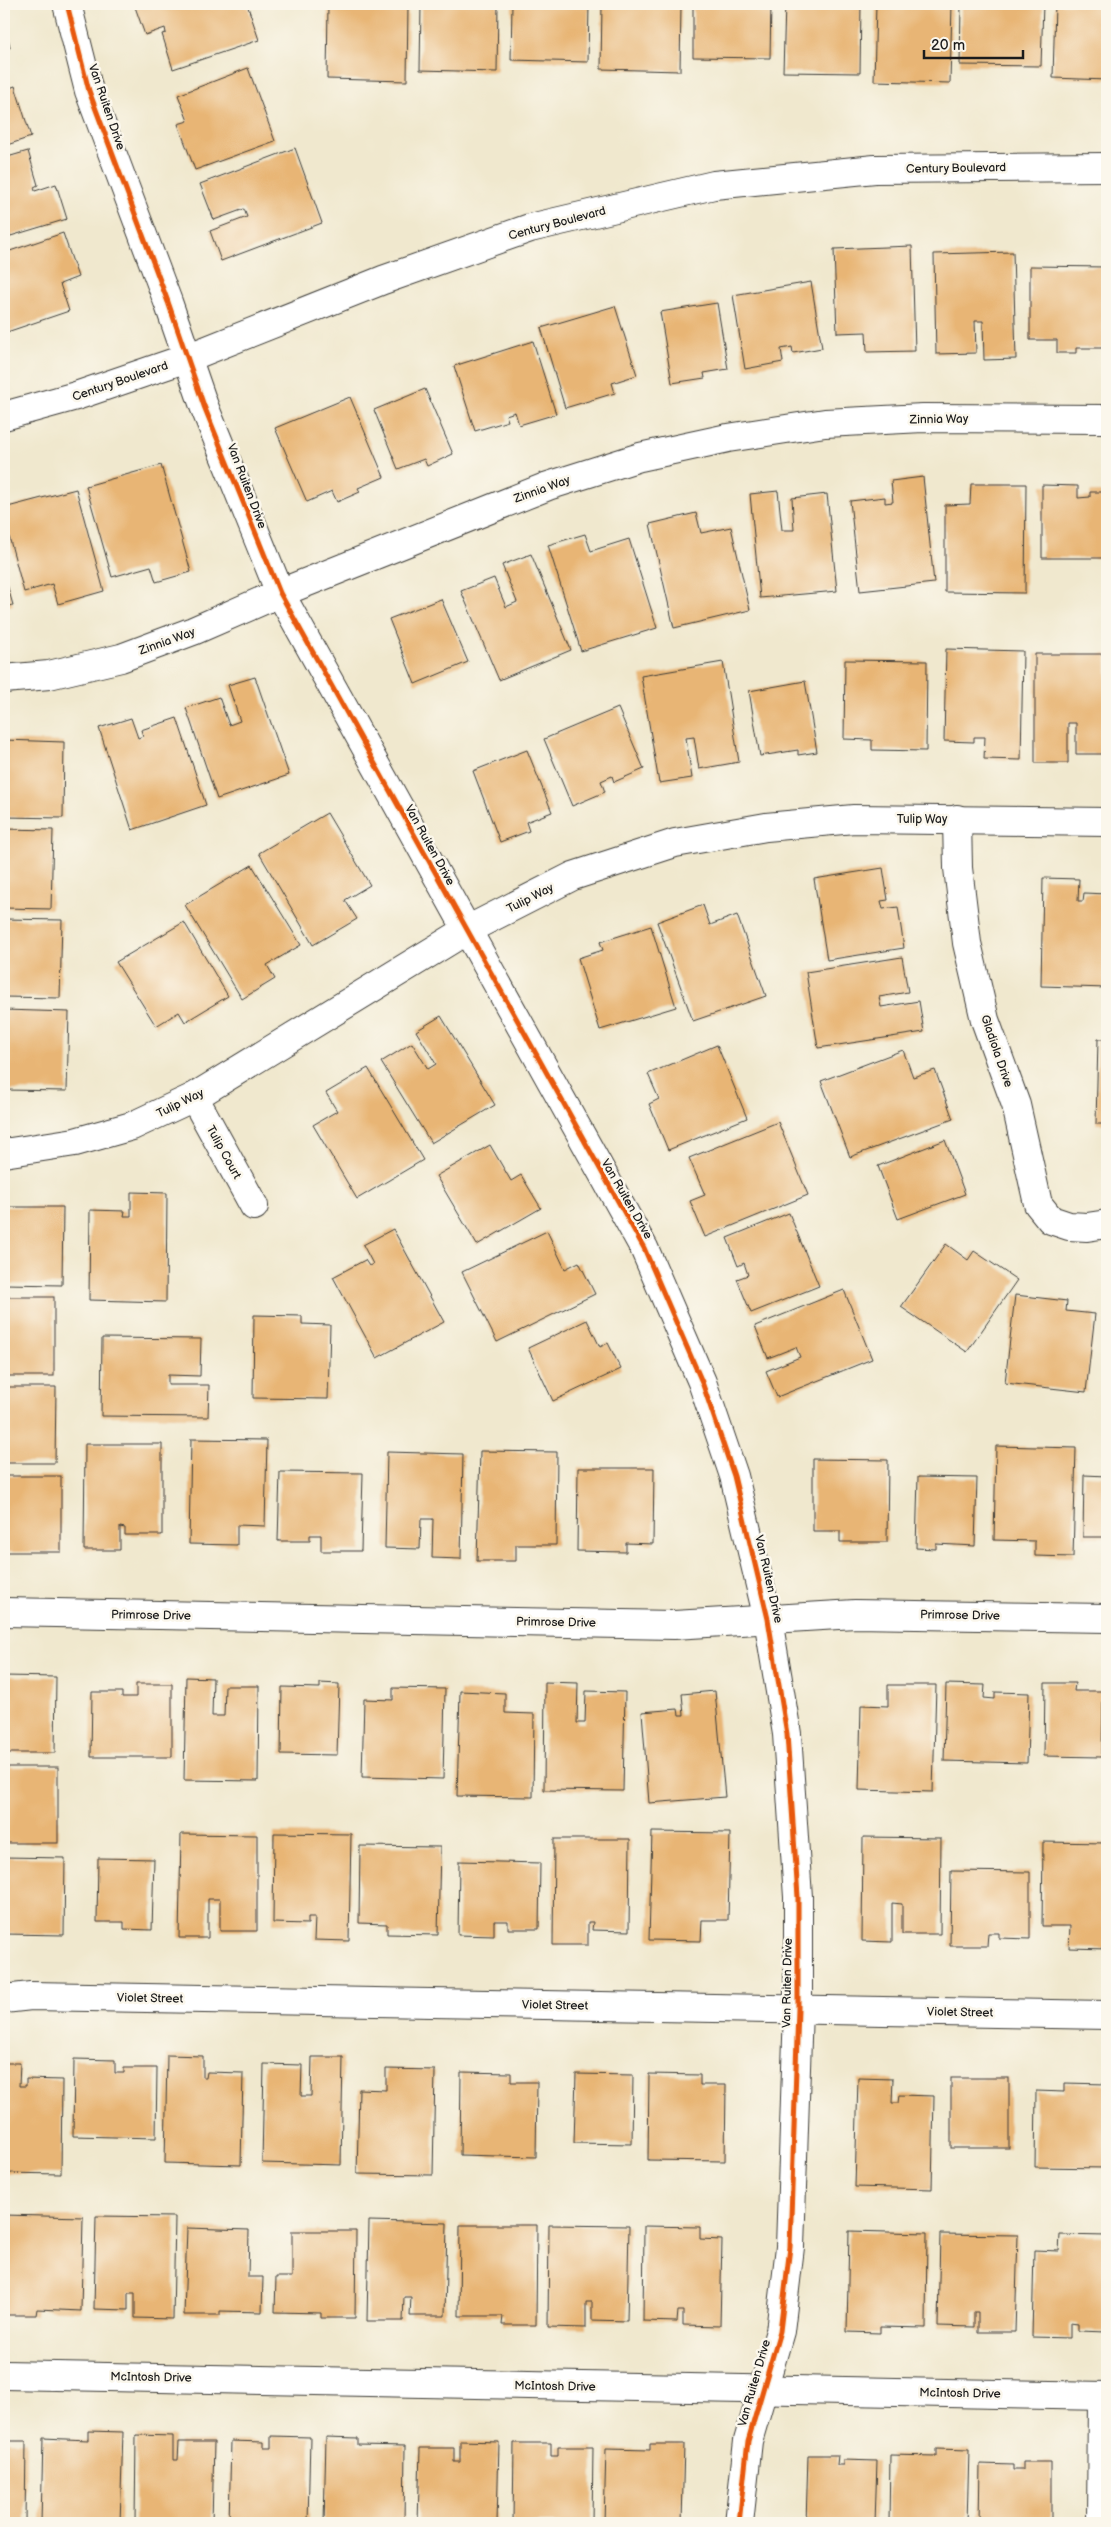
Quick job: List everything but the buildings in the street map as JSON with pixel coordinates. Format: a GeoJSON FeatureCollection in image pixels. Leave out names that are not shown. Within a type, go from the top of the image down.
{"type":"FeatureCollection","features":[{"type":"Feature","properties":{"kind":"street","name":"Van Ruiten Drive"},"geometry":{"type":"LineString","coordinates":[[67,4],[89,91],[204,406],[280,593],[644,1248],[702,1382],[734,1476],[768,1619],[787,1734],[798,1897],[798,2009],[790,2247],[780,2331],[748,2441],[739,2523]]}},
{"type":"Feature","properties":{"kind":"street","name":"Century Boulevard"},"geometry":{"type":"LineString","coordinates":[[4,416],[76,396],[187,358],[383,280],[530,228],[714,185],[875,169],[1107,167]]}},
{"type":"Feature","properties":{"kind":"street","name":"Zinnia Way"},"geometry":{"type":"LineString","coordinates":[[4,679],[49,675],[121,658],[193,631],[280,593],[548,486],[640,457],[728,438],[826,423],[923,418],[1107,419]]}},
{"type":"Feature","properties":{"kind":"street","name":"Tulip Way"},"geometry":{"type":"LineString","coordinates":[[4,1153],[75,1142],[132,1126],[194,1097],[467,930],[573,876],[674,842],[766,827],[854,819],[1107,822]]}},
{"type":"Feature","properties":{"kind":"street","name":"Gladiola Drive"},"geometry":{"type":"LineString","coordinates":[[956,819],[958,868],[966,943],[985,1020],[1016,1105],[1038,1204],[1051,1220],[1069,1226],[1087,1227],[1107,1224]]}},
{"type":"Feature","properties":{"kind":"street","name":"Tulip Court"},"geometry":{"type":"LineString","coordinates":[[194,1097],[254,1206]]}},
{"type":"Feature","properties":{"kind":"street","name":"Primrose Drive"},"geometry":{"type":"LineString","coordinates":[[4,1612],[674,1625],[892,1614],[1107,1618]]}},
{"type":"Feature","properties":{"kind":"street","name":"Violet Street"},"geometry":{"type":"LineString","coordinates":[[4,1999],[41,1996],[1107,2015]]}},
{"type":"Feature","properties":{"kind":"street","name":"McIntosh Drive"},"geometry":{"type":"LineString","coordinates":[[4,2374],[1104,2396]]}},
{"type":"Feature","properties":{"kind":"street"},"geometry":{"type":"LineString","coordinates":[[1101,2523],[1104,2396]]}},
{"type":"Feature","properties":{"kind":"cycle path"},"geometry":{"type":"LineString","coordinates":[[67,4],[89,91],[168,302],[204,406],[280,593],[644,1248],[702,1382],[734,1476],[768,1619],[787,1734],[798,1897],[798,2009],[790,2247],[780,2331],[748,2441],[739,2523]]}}]}
